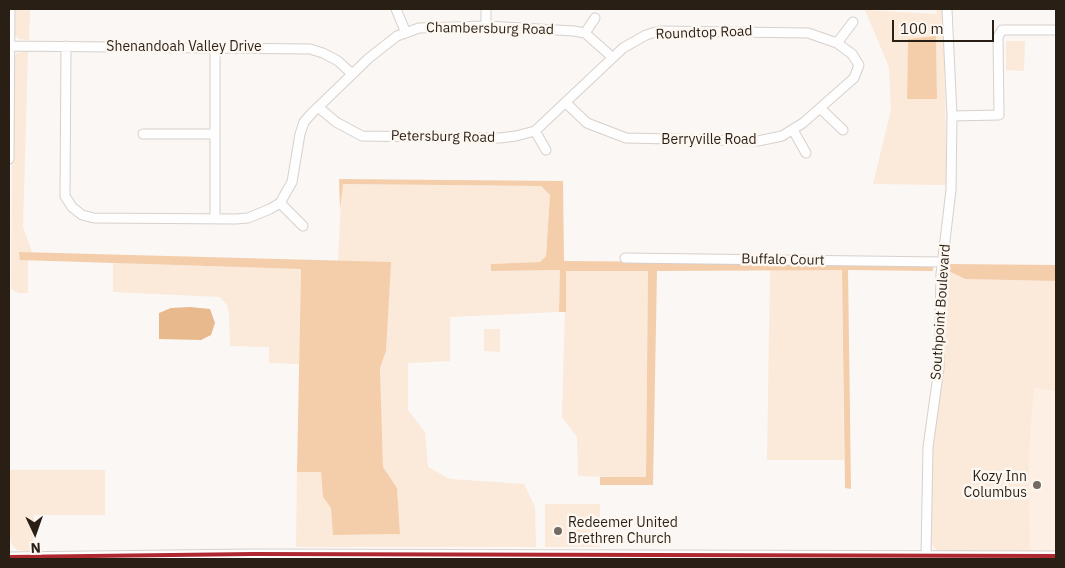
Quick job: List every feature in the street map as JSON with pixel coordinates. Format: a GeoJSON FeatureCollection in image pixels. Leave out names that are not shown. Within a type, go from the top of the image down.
{"type":"FeatureCollection","features":[{"type":"Feature","properties":{"kind":"street"},"geometry":{"type":"LineString","coordinates":[[9,159],[10,9]]}},
{"type":"Feature","properties":{"kind":"street"},"geometry":{"type":"LineString","coordinates":[[396,9],[406,33]]}},
{"type":"Feature","properties":{"kind":"street"},"geometry":{"type":"LineString","coordinates":[[486,9],[486,26]]}},
{"type":"Feature","properties":{"kind":"street","name":"Southpoint Boulevard"},"geometry":{"type":"LineString","coordinates":[[926,556],[928,447],[939,368],[942,262],[951,190],[952,116],[947,9]]}},
{"type":"Feature","properties":{"kind":"street"},"geometry":{"type":"LineString","coordinates":[[594,18],[586,33],[612,57]]}},
{"type":"Feature","properties":{"kind":"street"},"geometry":{"type":"LineString","coordinates":[[837,43],[853,22]]}},
{"type":"Feature","properties":{"kind":"street","name":"Chambersburg Road"},"geometry":{"type":"LineString","coordinates":[[280,203],[292,182],[300,134],[304,122],[351,74],[397,36],[419,28],[436,26],[542,28],[586,33]]}},
{"type":"Feature","properties":{"kind":"street"},"geometry":{"type":"LineString","coordinates":[[952,116],[999,115],[999,32],[1014,29],[1056,30]]}},
{"type":"Feature","properties":{"kind":"street","name":"Roundtop Road"},"geometry":{"type":"LineString","coordinates":[[566,103],[612,57],[646,35],[659,31],[795,31],[817,35],[837,43],[858,62]]}},
{"type":"Feature","properties":{"kind":"street","name":"Shenandoah Valley Drive"},"geometry":{"type":"LineString","coordinates":[[10,46],[310,49],[338,61],[351,74]]}},
{"type":"Feature","properties":{"kind":"street"},"geometry":{"type":"LineString","coordinates":[[66,46],[64,184],[65,196],[72,208],[82,215],[94,218],[215,219],[248,218],[280,203],[304,226]]}},
{"type":"Feature","properties":{"kind":"street"},"geometry":{"type":"LineString","coordinates":[[215,47],[215,219]]}},
{"type":"Feature","properties":{"kind":"street","name":"Berryville Road"},"geometry":{"type":"LineString","coordinates":[[566,103],[588,123],[626,138],[758,141],[772,139],[793,130],[854,78],[858,62]]}},
{"type":"Feature","properties":{"kind":"street"},"geometry":{"type":"LineString","coordinates":[[546,150],[535,131],[566,103]]}},
{"type":"Feature","properties":{"kind":"street","name":"Petersburg Road"},"geometry":{"type":"LineString","coordinates":[[318,107],[336,122],[362,136],[500,138],[535,131]]}},
{"type":"Feature","properties":{"kind":"street"},"geometry":{"type":"LineString","coordinates":[[820,108],[843,130]]}},
{"type":"Feature","properties":{"kind":"street"},"geometry":{"type":"LineString","coordinates":[[793,130],[806,153]]}},
{"type":"Feature","properties":{"kind":"street"},"geometry":{"type":"LineString","coordinates":[[143,134],[214,134]]}},
{"type":"Feature","properties":{"kind":"street","name":"Buffalo Court"},"geometry":{"type":"LineString","coordinates":[[625,258],[942,262]]}},
{"type":"Feature","properties":{"kind":"street"},"geometry":{"type":"LineString","coordinates":[[9,557],[1056,556]]}},
{"type":"Feature","properties":{"kind":"shaded area"},"geometry":{"type":"Polygon","coordinates":[[[14,9],[30,9],[29,40],[19,39],[13,33],[14,9]]]}},
{"type":"Feature","properties":{"kind":"shaded area"},"geometry":{"type":"Polygon","coordinates":[[[937,9],[943,9],[947,185],[873,184],[891,110],[889,67],[865,10],[936,14],[937,9]],[[936,36],[908,39],[907,99],[937,99],[936,36]]]}},
{"type":"Feature","properties":{"kind":"shaded area"},"geometry":{"type":"Polygon","coordinates":[[[936,36],[937,99],[907,99],[908,39],[936,36]]]}},
{"type":"Feature","properties":{"kind":"shaded area"},"geometry":{"type":"Polygon","coordinates":[[[1006,41],[1025,41],[1024,71],[1006,70],[1006,41]]]}},
{"type":"Feature","properties":{"kind":"shaded area"},"geometry":{"type":"Polygon","coordinates":[[[28,51],[23,227],[32,252],[20,252],[20,260],[28,260],[28,293],[19,293],[11,289],[13,59],[17,53],[28,51]]]}},
{"type":"Feature","properties":{"kind":"shaded area"},"geometry":{"type":"Polygon","coordinates":[[[339,179],[563,181],[564,261],[933,264],[933,271],[848,270],[851,489],[845,488],[842,270],[657,271],[653,485],[600,485],[600,477],[646,477],[648,271],[566,271],[566,312],[559,312],[560,270],[491,271],[491,264],[540,262],[546,256],[550,195],[541,186],[343,184],[340,210],[339,179]]]}},
{"type":"Feature","properties":{"kind":"shaded area"},"geometry":{"type":"Polygon","coordinates":[[[342,184],[541,186],[550,195],[546,256],[540,262],[491,264],[492,271],[560,270],[559,312],[450,317],[450,361],[408,363],[408,410],[425,432],[428,467],[450,479],[524,484],[535,507],[536,547],[296,547],[297,472],[321,472],[323,497],[331,508],[333,535],[400,534],[397,488],[383,467],[380,368],[386,351],[390,262],[338,262],[342,184]]]}},
{"type":"Feature","properties":{"kind":"shaded area"},"geometry":{"type":"Polygon","coordinates":[[[19,252],[391,262],[386,351],[380,368],[383,467],[397,488],[400,534],[333,535],[331,508],[323,497],[321,472],[297,472],[301,269],[20,260],[19,252]]]}},
{"type":"Feature","properties":{"kind":"shaded area"},"geometry":{"type":"Polygon","coordinates":[[[113,263],[301,269],[299,364],[269,363],[269,347],[230,346],[229,312],[227,305],[220,297],[113,292],[113,263]]]}},
{"type":"Feature","properties":{"kind":"shaded area"},"geometry":{"type":"Polygon","coordinates":[[[947,264],[1056,265],[1056,281],[965,279],[947,270],[947,264]]]}},
{"type":"Feature","properties":{"kind":"shaded area"},"geometry":{"type":"Polygon","coordinates":[[[770,270],[842,270],[844,460],[767,460],[770,270]]]}},
{"type":"Feature","properties":{"kind":"shaded area"},"geometry":{"type":"Polygon","coordinates":[[[947,270],[965,279],[1056,281],[1056,391],[1034,388],[1029,454],[1030,553],[939,552],[932,545],[932,448],[942,373],[947,270]]]}},
{"type":"Feature","properties":{"kind":"shaded area"},"geometry":{"type":"Polygon","coordinates":[[[566,271],[648,271],[646,478],[578,476],[577,437],[562,417],[566,271]]]}},
{"type":"Feature","properties":{"kind":"shaded area"},"geometry":{"type":"Polygon","coordinates":[[[171,308],[210,309],[215,323],[211,335],[201,340],[159,339],[159,313],[171,308]]]}},
{"type":"Feature","properties":{"kind":"shaded area"},"geometry":{"type":"Polygon","coordinates":[[[484,329],[500,329],[500,352],[484,351],[484,329]]]}},
{"type":"Feature","properties":{"kind":"shaded area"},"geometry":{"type":"Polygon","coordinates":[[[1034,388],[1056,391],[1056,559],[1030,559],[1029,454],[1034,388]]]}},
{"type":"Feature","properties":{"kind":"shaded area"},"geometry":{"type":"Polygon","coordinates":[[[9,470],[105,470],[105,515],[34,515],[33,552],[17,550],[11,543],[9,532],[9,470]]]}},
{"type":"Feature","properties":{"kind":"shaded area"},"geometry":{"type":"Polygon","coordinates":[[[545,504],[600,504],[600,547],[545,547],[545,504]]]}},
{"type":"Feature","properties":{"kind":"transit line"},"geometry":{"type":"LineString","coordinates":[[9,557],[253,554],[1056,556]]}},
{"type":"Feature","properties":{"kind":"place","name":"Kozy Inn Columbus"},"geometry":{"type":"Point","coordinates":[1037,485]}},
{"type":"Feature","properties":{"kind":"place","name":"Redeemer United Brethren Church"},"geometry":{"type":"Point","coordinates":[558,531]}}]}
